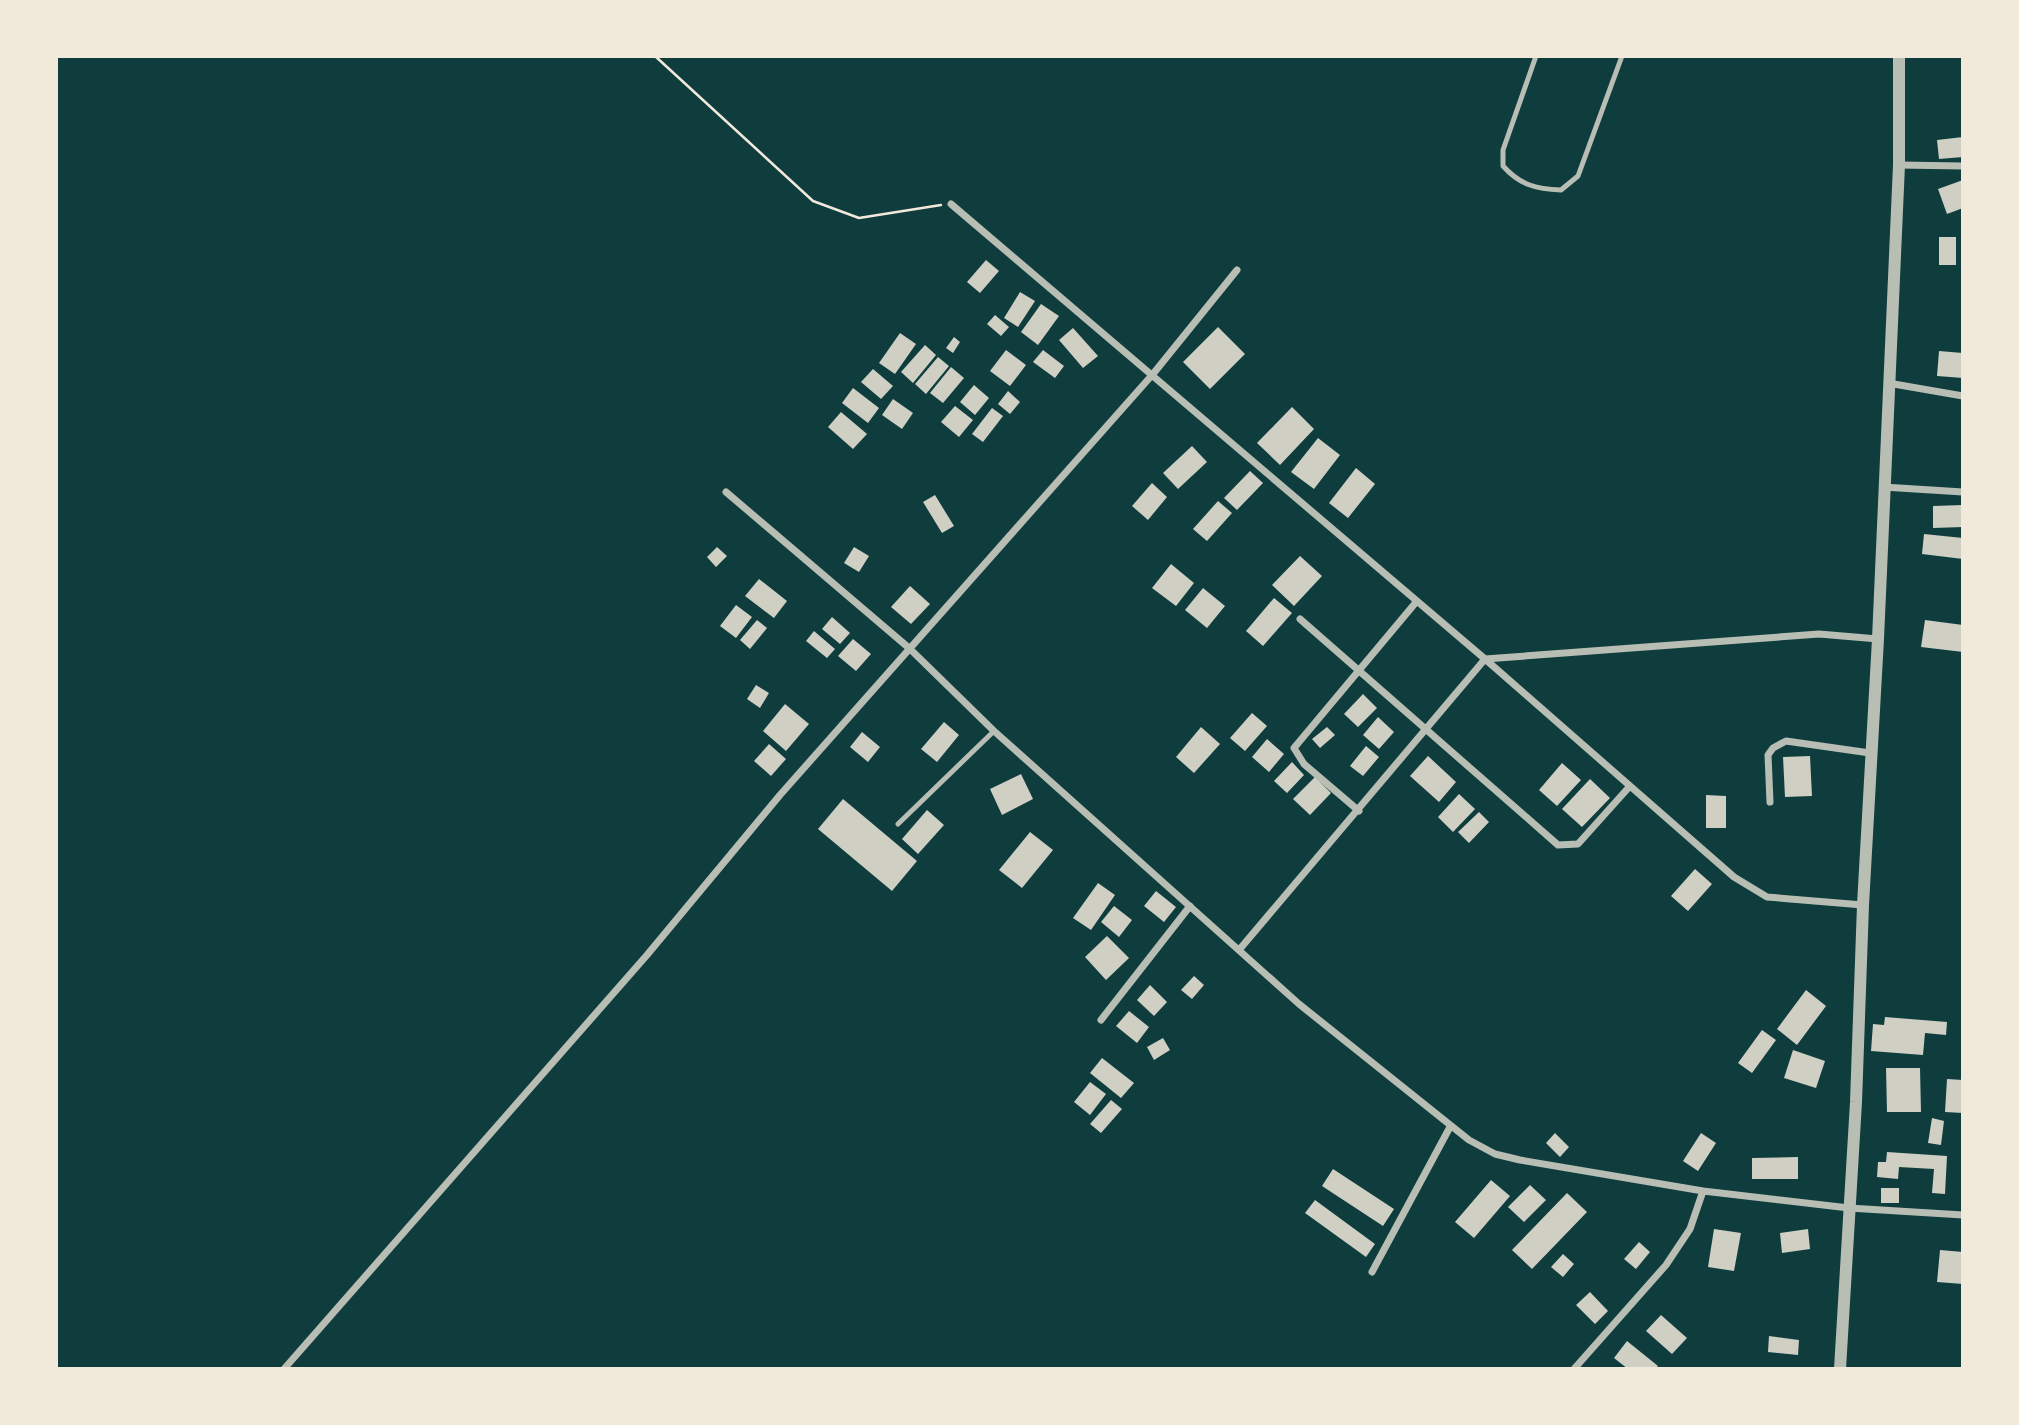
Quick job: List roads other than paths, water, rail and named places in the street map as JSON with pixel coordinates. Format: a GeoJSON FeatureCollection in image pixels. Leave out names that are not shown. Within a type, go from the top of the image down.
{"type":"FeatureCollection","features":[{"type":"Feature","properties":{"kind":"street"},"geometry":{"type":"LineString","coordinates":[[1839,1369],[1878,639],[1882,487],[1899,165],[1899,56]]}},
{"type":"Feature","properties":{"kind":"street"},"geometry":{"type":"LineString","coordinates":[[1899,165],[1963,166]]}},
{"type":"Feature","properties":{"kind":"street"},"geometry":{"type":"LineString","coordinates":[[951,204],[1153,374],[1751,890],[1783,900],[1863,905]]}},
{"type":"Feature","properties":{"kind":"street"},"geometry":{"type":"LineString","coordinates":[[284,1369],[638,965],[738,844],[1153,374],[1237,270]]}},
{"type":"Feature","properties":{"kind":"street"},"geometry":{"type":"LineString","coordinates":[[1888,383],[1963,396]]}},
{"type":"Feature","properties":{"kind":"street"},"geometry":{"type":"LineString","coordinates":[[1882,487],[1963,492]]}},
{"type":"Feature","properties":{"kind":"street"},"geometry":{"type":"LineString","coordinates":[[726,492],[909,649],[994,731],[1239,950],[1450,1127],[1495,1154],[1703,1191],[1849,1208],[1963,1214]]}},
{"type":"Feature","properties":{"kind":"street"},"geometry":{"type":"LineString","coordinates":[[1359,811],[1304,764],[1294,748],[1417,601]]}},
{"type":"Feature","properties":{"kind":"street"},"geometry":{"type":"LineString","coordinates":[[1300,619],[1559,845],[1578,844],[1630,786]]}},
{"type":"Feature","properties":{"kind":"street"},"geometry":{"type":"LineString","coordinates":[[1239,950],[1485,659],[1819,634],[1878,639]]}},
{"type":"Feature","properties":{"kind":"street"},"geometry":{"type":"LineString","coordinates":[[1770,802],[1768,755],[1778,744],[1786,741],[1870,753]]}},
{"type":"Feature","properties":{"kind":"street"},"geometry":{"type":"LineString","coordinates":[[1101,1020],[1190,906]]}},
{"type":"Feature","properties":{"kind":"street"},"geometry":{"type":"LineString","coordinates":[[1372,1272],[1450,1127]]}},
{"type":"Feature","properties":{"kind":"street"},"geometry":{"type":"LineString","coordinates":[[1574,1369],[1667,1265],[1690,1229],[1703,1191]]}},
{"type":"Feature","properties":{"kind":"lane"},"geometry":{"type":"LineString","coordinates":[[1536,56],[1503,150],[1503,166],[1514,178],[1534,189],[1560,190],[1578,176],[1622,56]]}},
{"type":"Feature","properties":{"kind":"lane"},"geometry":{"type":"LineString","coordinates":[[898,824],[994,731]]}}]}
